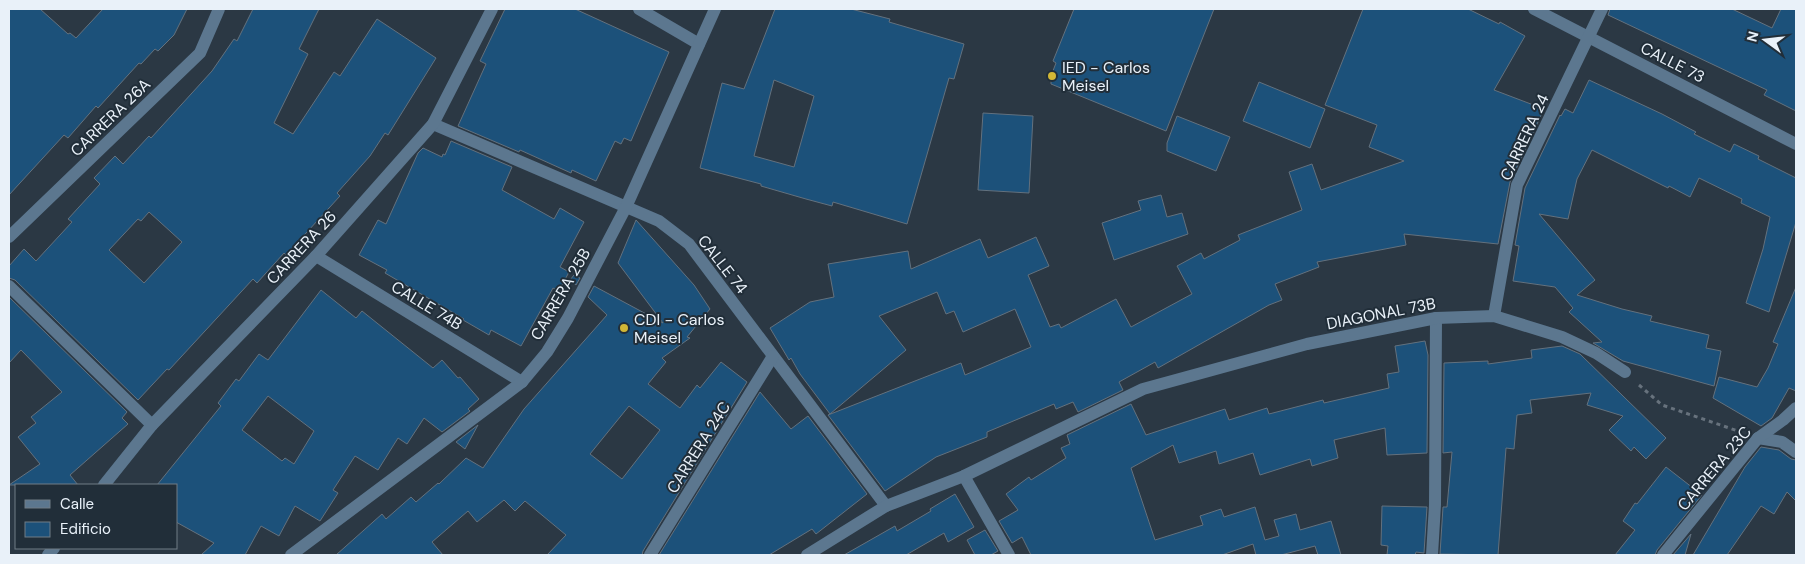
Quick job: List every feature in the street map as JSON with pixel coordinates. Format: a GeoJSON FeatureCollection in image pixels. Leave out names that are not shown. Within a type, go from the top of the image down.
{"type":"FeatureCollection","features":[{"type":"Feature","properties":{"kind":"street","name":"CARRERA 26A"},"geometry":{"type":"LineString","coordinates":[[9,237],[200,53],[219,9]]}},
{"type":"Feature","properties":{"kind":"street","name":"CARRERA 26"},"geometry":{"type":"LineString","coordinates":[[105,484],[152,425],[316,256],[433,124],[492,9]]}},
{"type":"Feature","properties":{"kind":"street"},"geometry":{"type":"LineString","coordinates":[[638,9],[699,44]]}},
{"type":"Feature","properties":{"kind":"street","name":"CARRERA 25B"},"geometry":{"type":"LineString","coordinates":[[291,555],[522,382],[546,352],[568,318],[626,207],[715,9]]}},
{"type":"Feature","properties":{"kind":"street","name":"CALLE 73"},"geometry":{"type":"LineString","coordinates":[[1534,9],[1796,144]]}},
{"type":"Feature","properties":{"kind":"street","name":"CARRERA 24"},"geometry":{"type":"LineString","coordinates":[[1494,316],[1517,185],[1602,9]]}},
{"type":"Feature","properties":{"kind":"street","name":"CALLE 74"},"geometry":{"type":"LineString","coordinates":[[433,124],[626,207],[658,222],[689,244],[886,506]]}},
{"type":"Feature","properties":{"kind":"street","name":"CALLE 74B"},"geometry":{"type":"LineString","coordinates":[[316,256],[522,382]]}},
{"type":"Feature","properties":{"kind":"street"},"geometry":{"type":"LineString","coordinates":[[9,286],[152,425]]}},
{"type":"Feature","properties":{"kind":"street","name":"DIAGONAL 73B"},"geometry":{"type":"LineString","coordinates":[[806,555],[886,506],[964,476],[1144,390],[1307,344],[1436,318],[1494,316],[1562,336],[1596,353],[1625,372]]}},
{"type":"Feature","properties":{"kind":"street"},"geometry":{"type":"LineString","coordinates":[[1432,555],[1435,505],[1436,318]]}},
{"type":"Feature","properties":{"kind":"street","name":"CARRERA 24C"},"geometry":{"type":"LineString","coordinates":[[650,555],[773,356]]}},
{"type":"Feature","properties":{"kind":"street","name":"CARRERA 23C"},"geometry":{"type":"LineString","coordinates":[[1663,555],[1758,438],[1796,408]]}},
{"type":"Feature","properties":{"kind":"street"},"geometry":{"type":"LineString","coordinates":[[1758,438],[1782,442],[1796,452]]}},
{"type":"Feature","properties":{"kind":"street"},"geometry":{"type":"LineString","coordinates":[[964,476],[1009,555]]}},
{"type":"Feature","properties":{"kind":"path"},"geometry":{"type":"LineString","coordinates":[[1625,372],[1662,405],[1758,438]]}},
{"type":"Feature","properties":{"kind":"building"},"geometry":{"type":"Polygon","coordinates":[[[9,9],[40,9],[68,34],[70,33],[76,38],[103,9],[187,9],[174,35],[158,51],[155,49],[141,64],[139,63],[98,108],[96,106],[68,138],[64,135],[9,195],[9,9]]]}},
{"type":"Feature","properties":{"kind":"building"},"geometry":{"type":"Polygon","coordinates":[[[253,9],[319,9],[299,49],[308,54],[274,123],[293,134],[334,72],[340,76],[377,19],[436,58],[388,135],[385,133],[370,156],[337,193],[340,196],[286,255],[284,253],[257,283],[253,279],[169,370],[167,369],[138,400],[15,280],[9,278],[9,266],[24,249],[36,261],[72,222],[68,219],[100,184],[94,178],[115,156],[123,164],[149,136],[151,138],[212,71],[234,39],[237,41],[253,9]],[[149,212],[141,221],[138,219],[109,250],[144,283],[182,242],[149,212]]]}},
{"type":"Feature","properties":{"kind":"building"},"geometry":{"type":"Polygon","coordinates":[[[505,9],[575,9],[669,52],[631,141],[624,138],[621,144],[615,141],[596,181],[572,170],[571,173],[520,150],[519,152],[458,126],[486,64],[480,61],[505,9]]]}},
{"type":"Feature","properties":{"kind":"building"},"geometry":{"type":"Polygon","coordinates":[[[775,9],[851,9],[890,19],[889,22],[964,44],[954,79],[949,78],[907,224],[833,202],[832,206],[806,199],[761,186],[761,184],[700,168],[722,83],[744,89],[775,9]],[[774,80],[754,156],[794,167],[814,96],[774,80]]]}},
{"type":"Feature","properties":{"kind":"building"},"geometry":{"type":"Polygon","coordinates":[[[1074,9],[1214,9],[1166,131],[1051,84],[1051,76],[1056,63],[1053,61],[1074,9]]]}},
{"type":"Feature","properties":{"kind":"building"},"geometry":{"type":"Polygon","coordinates":[[[1363,9],[1468,9],[1499,24],[1500,22],[1525,36],[1494,90],[1544,109],[1510,182],[1498,244],[1404,234],[1406,245],[1317,262],[1319,267],[1275,284],[1282,300],[1269,305],[1158,368],[1155,362],[1119,382],[1123,390],[1078,412],[1073,402],[1056,409],[1054,404],[987,432],[987,437],[936,457],[885,491],[828,415],[961,363],[965,375],[1031,347],[1015,309],[963,332],[954,311],[946,314],[937,292],[879,316],[906,350],[830,414],[800,374],[791,358],[789,360],[770,328],[810,302],[834,297],[828,264],[908,251],[911,269],[980,239],[988,258],[1036,237],[1049,266],[1028,275],[1050,327],[1059,324],[1061,328],[1116,299],[1131,327],[1192,294],[1177,266],[1201,253],[1204,259],[1240,240],[1238,235],[1302,210],[1289,172],[1312,164],[1321,190],[1404,161],[1369,147],[1377,125],[1325,105],[1363,9]]]}},
{"type":"Feature","properties":{"kind":"building"},"geometry":{"type":"Polygon","coordinates":[[[1610,9],[1732,9],[1772,28],[1781,9],[1796,9],[1796,111],[1764,95],[1767,90],[1608,15],[1610,9]]]}},
{"type":"Feature","properties":{"kind":"building"},"geometry":{"type":"Polygon","coordinates":[[[1589,80],[1662,114],[1696,132],[1694,134],[1730,152],[1734,144],[1759,156],[1758,159],[1796,178],[1796,222],[1769,312],[1746,303],[1763,249],[1770,217],[1741,203],[1742,199],[1699,178],[1690,197],[1592,150],[1577,179],[1568,219],[1539,214],[1595,280],[1577,295],[1652,316],[1650,321],[1709,335],[1706,348],[1721,351],[1714,386],[1623,361],[1593,343],[1602,342],[1569,312],[1573,308],[1555,287],[1513,281],[1519,246],[1515,245],[1525,188],[1560,115],[1565,109],[1573,113],[1589,80]]]}},
{"type":"Feature","properties":{"kind":"building"},"geometry":{"type":"Polygon","coordinates":[[[1259,82],[1325,109],[1310,148],[1243,121],[1259,82]]]}},
{"type":"Feature","properties":{"kind":"building"},"geometry":{"type":"Polygon","coordinates":[[[983,113],[1033,116],[1029,193],[978,190],[983,113]]]}},
{"type":"Feature","properties":{"kind":"building"},"geometry":{"type":"Polygon","coordinates":[[[1177,116],[1230,137],[1216,171],[1167,151],[1167,143],[1177,116]]]}},
{"type":"Feature","properties":{"kind":"building"},"geometry":{"type":"Polygon","coordinates":[[[451,141],[512,167],[502,190],[554,219],[560,208],[584,222],[560,267],[569,272],[559,291],[553,288],[521,346],[491,330],[489,335],[385,273],[387,270],[359,255],[378,220],[386,224],[418,153],[423,148],[442,157],[443,154],[445,155],[451,141]]]}},
{"type":"Feature","properties":{"kind":"building"},"geometry":{"type":"Polygon","coordinates":[[[1161,195],[1167,217],[1182,213],[1188,234],[1114,260],[1102,223],[1141,210],[1138,201],[1161,195]]]}},
{"type":"Feature","properties":{"kind":"building"},"geometry":{"type":"Polygon","coordinates":[[[636,220],[694,285],[710,309],[687,337],[690,338],[662,358],[666,362],[648,384],[680,408],[697,385],[700,388],[721,362],[747,382],[642,555],[547,555],[566,535],[525,501],[515,511],[504,500],[477,522],[468,511],[432,542],[443,555],[336,555],[382,514],[386,519],[411,497],[416,502],[439,484],[466,458],[483,468],[524,409],[607,315],[588,297],[594,286],[663,323],[618,263],[636,220]],[[629,406],[590,454],[622,479],[660,430],[629,406]]]}},
{"type":"Feature","properties":{"kind":"building"},"geometry":{"type":"Polygon","coordinates":[[[574,275],[580,278],[576,285],[570,280],[574,275]]]}},
{"type":"Feature","properties":{"kind":"building"},"geometry":{"type":"Polygon","coordinates":[[[1796,287],[1796,391],[1789,388],[1772,418],[1761,426],[1713,398],[1719,377],[1757,387],[1768,368],[1778,344],[1773,342],[1796,287]]]}},
{"type":"Feature","properties":{"kind":"building"},"geometry":{"type":"Polygon","coordinates":[[[321,290],[356,318],[362,311],[433,368],[442,360],[479,399],[468,409],[470,411],[442,432],[424,418],[407,444],[398,438],[378,470],[355,456],[333,490],[338,493],[320,521],[295,506],[279,536],[261,526],[245,555],[201,555],[214,543],[178,523],[178,484],[158,484],[221,406],[218,403],[236,379],[239,381],[259,354],[268,360],[321,290]],[[268,396],[242,430],[282,461],[285,458],[294,464],[314,431],[268,396]]]}},
{"type":"Feature","properties":{"kind":"building"},"geometry":{"type":"Polygon","coordinates":[[[9,297],[127,412],[122,418],[128,424],[70,475],[77,484],[9,485],[40,464],[18,437],[36,423],[31,417],[62,392],[21,350],[9,363],[9,297]]]}},
{"type":"Feature","properties":{"kind":"building"},"geometry":{"type":"Polygon","coordinates":[[[1425,341],[1428,355],[1427,453],[1387,455],[1385,428],[1334,440],[1338,458],[1312,466],[1310,459],[1260,475],[1253,453],[1219,464],[1216,451],[1179,463],[1173,445],[1131,468],[1155,540],[1203,525],[1200,516],[1221,509],[1224,517],[1255,507],[1265,540],[1279,536],[1274,520],[1296,514],[1300,530],[1331,521],[1341,555],[1318,555],[1315,546],[1281,555],[1256,555],[1253,544],[1222,555],[1031,555],[1022,537],[1012,543],[999,521],[1018,510],[1006,494],[1029,477],[1031,480],[1066,458],[1061,448],[1070,444],[1067,435],[1131,404],[1146,435],[1225,409],[1229,420],[1267,408],[1269,414],[1323,400],[1324,403],[1389,388],[1387,374],[1399,372],[1395,346],[1425,341]]]}},
{"type":"Feature","properties":{"kind":"building"},"geometry":{"type":"Polygon","coordinates":[[[1562,346],[1580,354],[1666,438],[1646,459],[1634,447],[1631,451],[1609,430],[1623,416],[1587,405],[1591,393],[1530,400],[1532,413],[1517,415],[1514,449],[1506,448],[1498,555],[1440,554],[1443,507],[1447,507],[1452,452],[1443,453],[1444,363],[1488,361],[1488,364],[1532,358],[1531,350],[1562,346]]]}},
{"type":"Feature","properties":{"kind":"building"},"geometry":{"type":"Polygon","coordinates":[[[760,392],[791,429],[808,416],[867,494],[816,534],[812,529],[769,555],[659,555],[760,392]]]}},
{"type":"Feature","properties":{"kind":"building"},"geometry":{"type":"Polygon","coordinates":[[[478,425],[465,449],[456,442],[478,425]]]}},
{"type":"Feature","properties":{"kind":"building"},"geometry":{"type":"Polygon","coordinates":[[[1761,447],[1779,450],[1791,459],[1796,460],[1796,501],[1787,492],[1774,514],[1761,506],[1727,555],[1693,555],[1745,467],[1761,447]]]}},
{"type":"Feature","properties":{"kind":"building"},"geometry":{"type":"Polygon","coordinates":[[[1666,467],[1702,495],[1657,550],[1655,555],[1615,555],[1635,530],[1623,521],[1635,503],[1637,504],[1666,467]]]}},
{"type":"Feature","properties":{"kind":"building"},"geometry":{"type":"Polygon","coordinates":[[[955,494],[974,527],[948,542],[944,533],[906,555],[844,555],[895,526],[897,531],[955,494]]]}},
{"type":"Feature","properties":{"kind":"building"},"geometry":{"type":"Polygon","coordinates":[[[1382,506],[1427,507],[1424,553],[1416,552],[1415,555],[1387,555],[1388,546],[1381,545],[1382,506]]]}},
{"type":"Feature","properties":{"kind":"building"},"geometry":{"type":"Polygon","coordinates":[[[985,530],[998,551],[991,555],[975,555],[967,540],[985,530]]]}},
{"type":"Feature","properties":{"kind":"building"},"geometry":{"type":"Polygon","coordinates":[[[1691,534],[1685,555],[1673,555],[1691,534]]]}},
{"type":"Feature","properties":{"kind":"place","name":"IED - Carlos Meisel"},"geometry":{"type":"Point","coordinates":[1052,76]}},
{"type":"Feature","properties":{"kind":"place","name":"CDI - Carlos Meisel"},"geometry":{"type":"Point","coordinates":[624,328]}}]}
